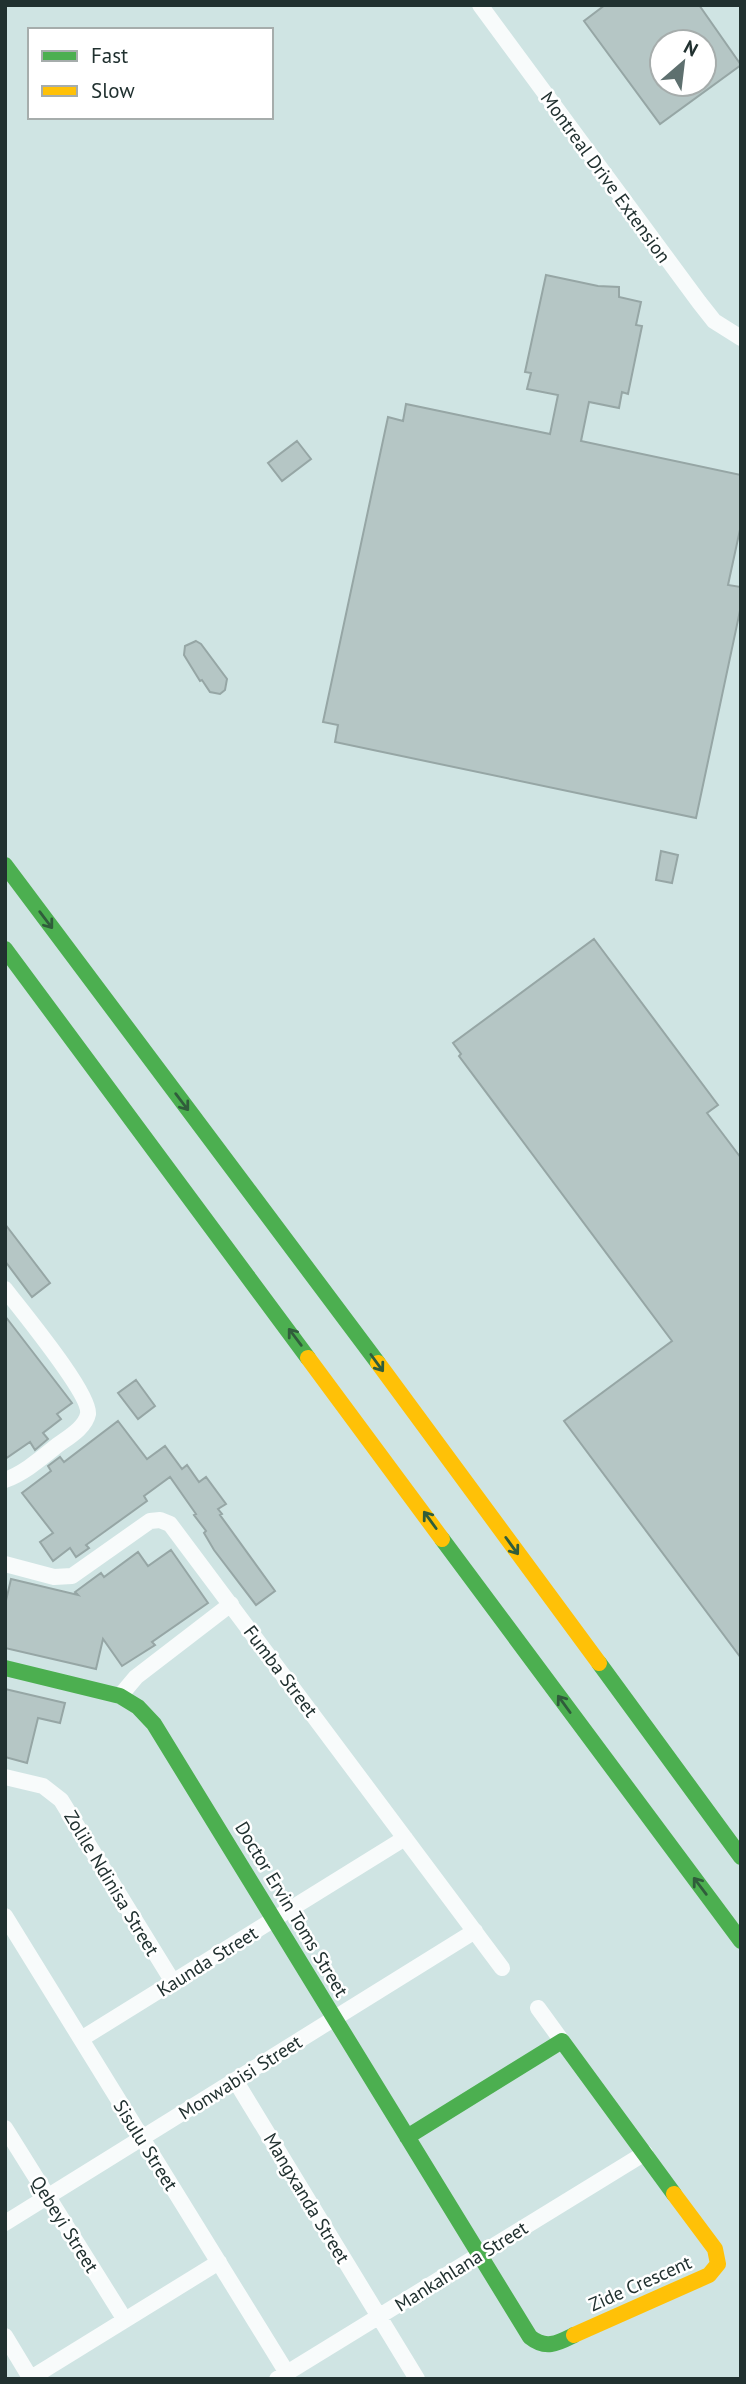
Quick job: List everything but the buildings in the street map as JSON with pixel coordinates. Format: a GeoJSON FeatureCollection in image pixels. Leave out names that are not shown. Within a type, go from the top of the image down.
{"type":"FeatureCollection","features":[{"type":"Feature","properties":{"kind":"main road"},"geometry":{"type":"LineString","coordinates":[[5,865],[374,1358],[741,1857]]}},
{"type":"Feature","properties":{"kind":"main road"},"geometry":{"type":"LineString","coordinates":[[5,949],[741,1941]]}},
{"type":"Feature","properties":{"kind":"main road","name":"Doctor Ervin Toms Street"},"geometry":{"type":"LineString","coordinates":[[5,1668],[120,1696],[138,1707],[155,1724],[480,2255]]}},
{"type":"Feature","properties":{"kind":"main road"},"geometry":{"type":"LineString","coordinates":[[407,2137],[562,2041]]}},
{"type":"Feature","properties":{"kind":"main road","name":"Zide Crescent"},"geometry":{"type":"LineString","coordinates":[[480,2255],[530,2337],[546,2346],[709,2275],[718,2264],[715,2249],[562,2041]]}},
{"type":"Feature","properties":{"kind":"street","name":"Montreal Drive Extension"},"geometry":{"type":"LineString","coordinates":[[480,5],[699,302],[715,321],[741,338]]}},
{"type":"Feature","properties":{"kind":"street"},"geometry":{"type":"LineString","coordinates":[[5,1289],[74,1381],[87,1404],[88,1412],[79,1428],[24,1472],[5,1480]]}},
{"type":"Feature","properties":{"kind":"street","name":"Fumba Street"},"geometry":{"type":"LineString","coordinates":[[5,1564],[54,1577],[72,1576],[145,1524],[160,1520],[174,1528],[502,1968]]}},
{"type":"Feature","properties":{"kind":"street"},"geometry":{"type":"LineString","coordinates":[[120,1696],[136,1677],[231,1604]]}},
{"type":"Feature","properties":{"kind":"street","name":"Zolile Ndinisa Street"},"geometry":{"type":"LineString","coordinates":[[5,1777],[43,1786],[61,1800],[173,1982]]}},
{"type":"Feature","properties":{"kind":"street","name":"Kaunda Street"},"geometry":{"type":"LineString","coordinates":[[81,2039],[405,1838]]}},
{"type":"Feature","properties":{"kind":"street","name":"Sisulu Street"},"geometry":{"type":"LineString","coordinates":[[5,1916],[219,2262],[282,2376]]}},
{"type":"Feature","properties":{"kind":"street","name":"Monwabisi Street"},"geometry":{"type":"LineString","coordinates":[[5,2223],[475,1931]]}},
{"type":"Feature","properties":{"kind":"street","name":"Zide Crescent"},"geometry":{"type":"LineString","coordinates":[[538,2008],[562,2041]]}},
{"type":"Feature","properties":{"kind":"street","name":"Mangxanda Street"},"geometry":{"type":"LineString","coordinates":[[235,2080],[417,2379]]}},
{"type":"Feature","properties":{"kind":"street","name":"Qebeyi Street"},"geometry":{"type":"LineString","coordinates":[[5,2128],[125,2320]]}},
{"type":"Feature","properties":{"kind":"street","name":"Mankahlana Street"},"geometry":{"type":"LineString","coordinates":[[282,2376],[645,2153]]}},
{"type":"Feature","properties":{"kind":"street"},"geometry":{"type":"LineString","coordinates":[[5,2336],[31,2378],[219,2262]]}},
{"type":"Feature","properties":{"kind":"traffic: fast"},"geometry":{"type":"LineString","coordinates":[[5,865],[378,1363]]}},
{"type":"Feature","properties":{"kind":"traffic: fast"},"geometry":{"type":"LineString","coordinates":[[5,949],[308,1358]]}},
{"type":"Feature","properties":{"kind":"traffic: fast"},"geometry":{"type":"LineString","coordinates":[[442,1539],[741,1941]]}},
{"type":"Feature","properties":{"kind":"traffic: fast"},"geometry":{"type":"LineString","coordinates":[[599,1663],[741,1857]]}},
{"type":"Feature","properties":{"kind":"traffic: fast"},"geometry":{"type":"LineString","coordinates":[[5,1668],[120,1696],[138,1707],[154,1724],[530,2337],[547,2344],[557,2343],[574,2335]]}},
{"type":"Feature","properties":{"kind":"traffic: fast"},"geometry":{"type":"LineString","coordinates":[[407,2137],[562,2041],[674,2194]]}},
{"type":"Feature","properties":{"kind":"traffic: slow"},"geometry":{"type":"LineString","coordinates":[[308,1358],[442,1539]]}},
{"type":"Feature","properties":{"kind":"traffic: slow"},"geometry":{"type":"LineString","coordinates":[[378,1363],[599,1663]]}},
{"type":"Feature","properties":{"kind":"traffic: slow"},"geometry":{"type":"LineString","coordinates":[[574,2335],[709,2275],[718,2264],[715,2249],[674,2194]]}}]}
